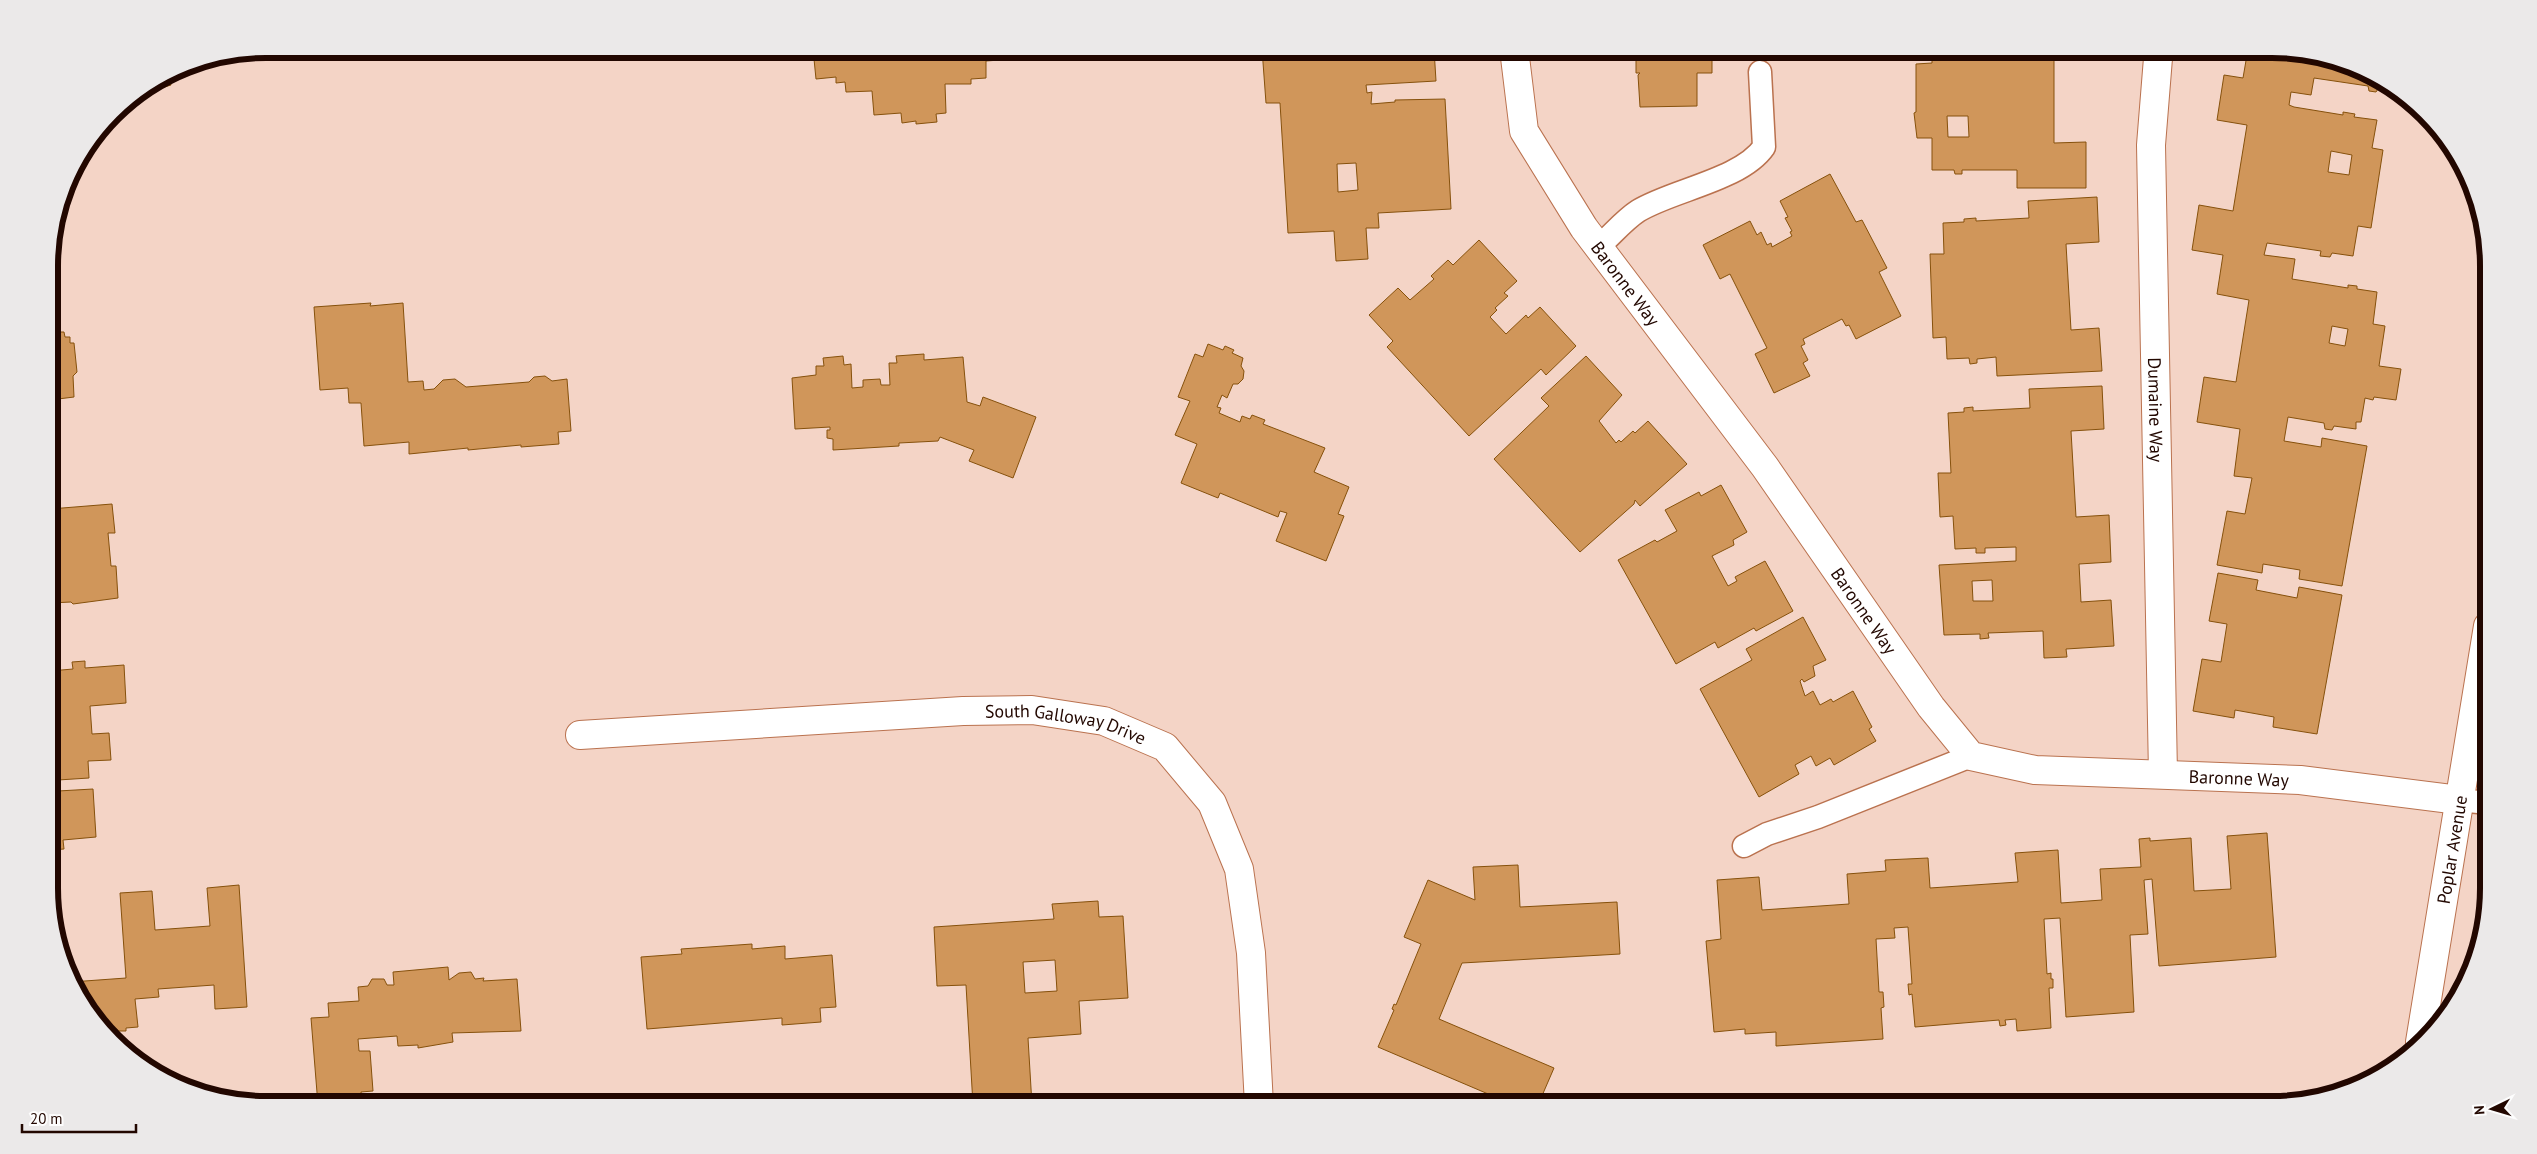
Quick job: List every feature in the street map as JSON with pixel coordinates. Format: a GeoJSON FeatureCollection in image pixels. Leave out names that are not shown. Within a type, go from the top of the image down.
{"type":"FeatureCollection","features":[{"type":"Feature","properties":{"kind":"street","name":"Baronne Way"},"geometry":{"type":"LineString","coordinates":[[1515,57],[1524,131],[1584,228],[1765,467],[1931,707],[1971,756],[2035,770],[2300,780],[2459,800]]}},
{"type":"Feature","properties":{"kind":"street","name":"Dumaine Way"},"geometry":{"type":"LineString","coordinates":[[2158,57],[2151,145],[2163,774]]}},
{"type":"Feature","properties":{"kind":"street","name":"Poplar Avenue"},"geometry":{"type":"LineString","coordinates":[[2421,1033],[2480,674]]}},
{"type":"Feature","properties":{"kind":"street","name":"South Galloway Drive"},"geometry":{"type":"LineString","coordinates":[[580,735],[963,711],[1032,710],[1104,721],[1165,747],[1212,803],[1239,869],[1251,954],[1259,1096]]}},
{"type":"Feature","properties":{"kind":"lane"},"geometry":{"type":"LineString","coordinates":[[1598,247],[1638,211],[1739,168],[1758,156],[1764,147],[1760,72]]}},
{"type":"Feature","properties":{"kind":"lane"},"geometry":{"type":"LineString","coordinates":[[1744,846],[1767,834],[1818,818],[1971,756]]}},
{"type":"Feature","properties":{"kind":"lane"},"geometry":{"type":"LineString","coordinates":[[2459,800],[2480,801]]}},
{"type":"Feature","properties":{"kind":"building"},"geometry":{"type":"Polygon","coordinates":[[[814,57],[1000,57],[1000,60],[986,61],[986,78],[971,79],[971,84],[945,84],[946,113],[936,114],[937,122],[916,124],[916,121],[902,123],[901,113],[874,115],[872,91],[846,92],[845,82],[836,83],[836,77],[816,79],[814,57]]]}},
{"type":"Feature","properties":{"kind":"building"},"geometry":{"type":"Polygon","coordinates":[[[1263,57],[1434,57],[1436,81],[1366,85],[1367,93],[1372,92],[1371,104],[1395,102],[1395,100],[1445,99],[1451,209],[1378,213],[1379,228],[1366,228],[1368,259],[1336,261],[1334,231],[1288,233],[1280,103],[1266,103],[1263,57]],[[1356,163],[1337,164],[1338,192],[1358,190],[1356,163]]]}},
{"type":"Feature","properties":{"kind":"building"},"geometry":{"type":"Polygon","coordinates":[[[1636,57],[1712,57],[1712,73],[1697,73],[1697,106],[1640,107],[1638,75],[1640,73],[1636,73],[1636,57]]]}},
{"type":"Feature","properties":{"kind":"building"},"geometry":{"type":"Polygon","coordinates":[[[1932,57],[2086,57],[2086,59],[2054,59],[2054,143],[2086,142],[2086,188],[2017,188],[2017,170],[1962,170],[1962,174],[1955,174],[1954,170],[1932,170],[1932,138],[1917,138],[1914,113],[1916,112],[1916,64],[1932,63],[1932,57]],[[1947,116],[1948,137],[1969,137],[1968,116],[1947,116]]]}},
{"type":"Feature","properties":{"kind":"building"},"geometry":{"type":"Polygon","coordinates":[[[2247,57],[2299,59],[2351,73],[2382,90],[2378,89],[2376,92],[2369,91],[2368,86],[2314,78],[2311,95],[2291,92],[2289,105],[2294,107],[2343,115],[2343,112],[2355,114],[2354,117],[2377,120],[2372,148],[2383,150],[2371,228],[2358,226],[2353,256],[2332,253],[2330,257],[2320,256],[2321,251],[2267,243],[2264,255],[2295,259],[2292,279],[2348,288],[2348,285],[2357,286],[2357,289],[2377,292],[2373,324],[2385,326],[2379,366],[2401,369],[2396,400],[2374,397],[2373,400],[2365,398],[2361,422],[2356,422],[2356,429],[2334,426],[2332,430],[2325,429],[2324,423],[2288,417],[2284,441],[2321,447],[2322,438],[2367,446],[2342,586],[2299,579],[2300,570],[2263,564],[2262,573],[2217,565],[2227,511],[2245,514],[2252,478],[2234,476],[2240,429],[2197,422],[2204,377],[2236,382],[2249,300],[2217,294],[2223,255],[2192,250],[2199,205],[2233,211],[2247,125],[2217,120],[2224,75],[2243,78],[2247,57]],[[2331,151],[2328,172],[2349,175],[2352,155],[2331,151]],[[2332,326],[2329,343],[2345,346],[2348,329],[2332,326]]]}},
{"type":"Feature","properties":{"kind":"building"},"geometry":{"type":"Polygon","coordinates":[[[170,81],[171,85],[154,90],[170,81]]]}},
{"type":"Feature","properties":{"kind":"building"},"geometry":{"type":"Polygon","coordinates":[[[1830,174],[1856,222],[1862,220],[1887,268],[1879,272],[1901,316],[1856,339],[1849,325],[1846,326],[1842,319],[1803,339],[1805,344],[1801,346],[1808,360],[1803,363],[1810,376],[1774,393],[1755,354],[1767,348],[1730,274],[1720,279],[1703,245],[1750,221],[1757,235],[1761,232],[1767,245],[1771,243],[1772,247],[1792,236],[1790,232],[1792,231],[1785,218],[1788,217],[1780,201],[1830,174]]]}},
{"type":"Feature","properties":{"kind":"building"},"geometry":{"type":"Polygon","coordinates":[[[2097,197],[2099,242],[2066,244],[2071,330],[2099,328],[2102,371],[1997,376],[1996,357],[1977,359],[1977,363],[1970,364],[1969,358],[1947,359],[1946,337],[1933,338],[1930,254],[1944,254],[1943,223],[1964,222],[1964,219],[1976,218],[1976,221],[2029,218],[2028,201],[2097,197]]]}},
{"type":"Feature","properties":{"kind":"building"},"geometry":{"type":"Polygon","coordinates":[[[1479,240],[1517,281],[1504,293],[1508,296],[1495,308],[1497,310],[1490,317],[1506,334],[1526,315],[1528,318],[1540,307],[1576,346],[1546,375],[1541,369],[1469,436],[1387,347],[1393,341],[1369,315],[1398,288],[1410,300],[1434,279],[1431,276],[1448,260],[1453,265],[1479,240]]]}},
{"type":"Feature","properties":{"kind":"building"},"geometry":{"type":"Polygon","coordinates":[[[371,303],[370,306],[403,303],[408,382],[423,381],[424,390],[434,389],[443,380],[455,379],[466,387],[529,382],[534,377],[545,376],[552,381],[567,379],[571,431],[558,432],[559,444],[521,447],[521,445],[468,450],[468,448],[409,454],[409,442],[364,446],[361,403],[349,403],[348,388],[320,390],[314,307],[371,303]]]}},
{"type":"Feature","properties":{"kind":"building"},"geometry":{"type":"Polygon","coordinates":[[[58,332],[64,332],[65,337],[70,337],[70,343],[74,343],[77,372],[73,376],[74,397],[58,399],[58,332]]]}},
{"type":"Feature","properties":{"kind":"building"},"geometry":{"type":"Polygon","coordinates":[[[1208,344],[1223,350],[1225,346],[1234,350],[1232,353],[1243,358],[1241,366],[1244,371],[1243,379],[1238,384],[1233,384],[1227,398],[1222,395],[1217,407],[1221,408],[1219,413],[1240,422],[1242,416],[1250,419],[1252,415],[1265,420],[1263,424],[1325,448],[1314,472],[1349,487],[1338,514],[1344,516],[1326,561],[1276,541],[1287,513],[1280,511],[1278,517],[1220,493],[1218,498],[1181,483],[1197,444],[1175,435],[1190,401],[1178,397],[1195,354],[1203,357],[1208,344]]]}},
{"type":"Feature","properties":{"kind":"building"},"geometry":{"type":"Polygon","coordinates":[[[924,354],[924,360],[963,357],[967,402],[980,406],[983,397],[1036,417],[1013,478],[969,461],[974,450],[940,437],[938,441],[899,443],[899,446],[833,450],[833,439],[827,438],[827,430],[830,430],[830,427],[795,429],[792,378],[816,375],[816,366],[824,366],[823,358],[843,356],[844,365],[851,364],[852,388],[863,387],[863,380],[880,379],[881,385],[890,385],[889,363],[897,363],[896,356],[924,354]]]}},
{"type":"Feature","properties":{"kind":"building"},"geometry":{"type":"Polygon","coordinates":[[[1586,356],[1622,395],[1599,421],[1616,443],[1619,440],[1621,442],[1633,431],[1635,433],[1648,421],[1687,464],[1640,506],[1635,500],[1634,504],[1580,552],[1494,459],[1549,406],[1541,398],[1586,356]]]}},
{"type":"Feature","properties":{"kind":"building"},"geometry":{"type":"Polygon","coordinates":[[[2102,386],[2104,429],[2071,431],[2076,517],[2109,515],[2111,562],[2079,564],[2081,602],[2111,600],[2114,646],[2066,649],[2067,657],[2044,658],[2043,631],[1988,633],[1989,638],[1980,639],[1980,634],[1944,635],[1939,565],[2016,561],[2016,547],[1985,548],[1985,553],[1976,553],[1976,548],[1955,549],[1953,516],[1940,517],[1938,473],[1951,473],[1948,413],[1964,412],[1964,408],[1973,407],[1973,411],[2030,408],[2029,389],[2102,386]],[[1992,580],[1972,581],[1973,601],[1993,601],[1992,580]]]}},
{"type":"Feature","properties":{"kind":"building"},"geometry":{"type":"Polygon","coordinates":[[[1721,485],[1747,532],[1733,540],[1734,545],[1712,556],[1728,586],[1737,581],[1735,577],[1765,561],[1793,611],[1756,631],[1754,628],[1718,648],[1715,642],[1676,664],[1618,560],[1655,540],[1657,542],[1677,531],[1665,510],[1699,492],[1701,496],[1721,485]]]}},
{"type":"Feature","properties":{"kind":"building"},"geometry":{"type":"Polygon","coordinates":[[[112,504],[115,533],[108,533],[111,566],[116,566],[118,598],[73,604],[71,602],[58,603],[58,508],[112,504]]]}},
{"type":"Feature","properties":{"kind":"building"},"geometry":{"type":"Polygon","coordinates":[[[2218,573],[2258,580],[2256,590],[2297,598],[2299,587],[2342,595],[2317,734],[2273,727],[2274,717],[2235,710],[2234,718],[2193,711],[2202,659],[2221,662],[2227,624],[2209,621],[2218,573]]]}},
{"type":"Feature","properties":{"kind":"building"},"geometry":{"type":"Polygon","coordinates":[[[1803,617],[1826,660],[1813,666],[1815,676],[1804,682],[1802,679],[1800,681],[1805,696],[1813,691],[1820,705],[1831,699],[1833,702],[1853,691],[1872,727],[1869,729],[1876,741],[1834,765],[1830,758],[1816,766],[1811,756],[1795,765],[1799,774],[1759,797],[1700,689],[1752,660],[1746,649],[1803,617]]]}},
{"type":"Feature","properties":{"kind":"building"},"geometry":{"type":"Polygon","coordinates":[[[85,661],[85,668],[124,665],[126,703],[90,706],[92,734],[109,733],[111,760],[88,761],[89,778],[58,780],[58,670],[73,669],[72,662],[85,661]]]}},
{"type":"Feature","properties":{"kind":"building"},"geometry":{"type":"Polygon","coordinates":[[[93,789],[96,837],[63,840],[64,849],[58,849],[58,791],[93,789]]]}},
{"type":"Feature","properties":{"kind":"building"},"geometry":{"type":"Polygon","coordinates":[[[2267,833],[2276,957],[2159,966],[2152,879],[2144,880],[2148,934],[2130,935],[2134,1012],[2066,1017],[2060,918],[2044,919],[2047,974],[2051,973],[2051,979],[2053,979],[2053,988],[2049,988],[2051,1028],[2017,1031],[2016,1019],[2005,1020],[2006,1025],[2000,1026],[1999,1020],[1915,1027],[1912,994],[1909,995],[1908,984],[1912,984],[1908,927],[1894,928],[1895,938],[1876,939],[1879,992],[1883,992],[1884,1007],[1881,1008],[1883,1039],[1776,1046],[1776,1032],[1745,1034],[1745,1029],[1714,1032],[1706,941],[1721,939],[1717,880],[1759,877],[1762,910],[1849,904],[1847,874],[1886,871],[1885,860],[1928,858],[1930,888],[2018,882],[2015,853],[2058,850],[2061,903],[2102,900],[2100,869],[2141,867],[2139,839],[2150,838],[2150,841],[2191,838],[2194,891],[2231,889],[2227,836],[2267,833]]]}},
{"type":"Feature","properties":{"kind":"building"},"geometry":{"type":"Polygon","coordinates":[[[1518,865],[1520,907],[1617,902],[1620,954],[1462,963],[1439,1019],[1554,1068],[1542,1096],[1493,1096],[1378,1047],[1394,1010],[1392,1009],[1394,1004],[1396,1005],[1421,944],[1404,937],[1428,880],[1475,900],[1473,867],[1518,865]]]}},
{"type":"Feature","properties":{"kind":"building"},"geometry":{"type":"Polygon","coordinates":[[[239,885],[247,1007],[215,1009],[214,985],[158,989],[159,997],[135,999],[138,1027],[126,1028],[126,1031],[112,1029],[100,1015],[79,981],[126,978],[120,893],[152,891],[155,930],[210,926],[207,888],[239,885]]]}},
{"type":"Feature","properties":{"kind":"building"},"geometry":{"type":"Polygon","coordinates":[[[1098,901],[1099,917],[1123,916],[1128,998],[1079,1001],[1081,1034],[1028,1038],[1031,1096],[972,1096],[966,985],[937,986],[934,927],[1054,919],[1052,904],[1098,901]],[[1055,960],[1023,962],[1025,993],[1057,991],[1055,960]]]}},
{"type":"Feature","properties":{"kind":"building"},"geometry":{"type":"Polygon","coordinates":[[[752,944],[752,949],[785,946],[785,959],[832,955],[836,1007],[820,1008],[821,1022],[782,1025],[782,1018],[647,1029],[641,957],[682,954],[681,949],[752,944]]]}},
{"type":"Feature","properties":{"kind":"building"},"geometry":{"type":"Polygon","coordinates":[[[448,967],[449,980],[459,973],[471,972],[475,979],[484,978],[483,981],[517,979],[521,1031],[452,1033],[453,1042],[418,1048],[418,1045],[398,1046],[397,1036],[358,1039],[359,1051],[370,1051],[373,1091],[361,1092],[361,1096],[317,1096],[311,1018],[329,1017],[328,1003],[359,1001],[358,987],[368,986],[372,979],[384,979],[387,985],[394,985],[393,972],[448,967]]]}}]}
